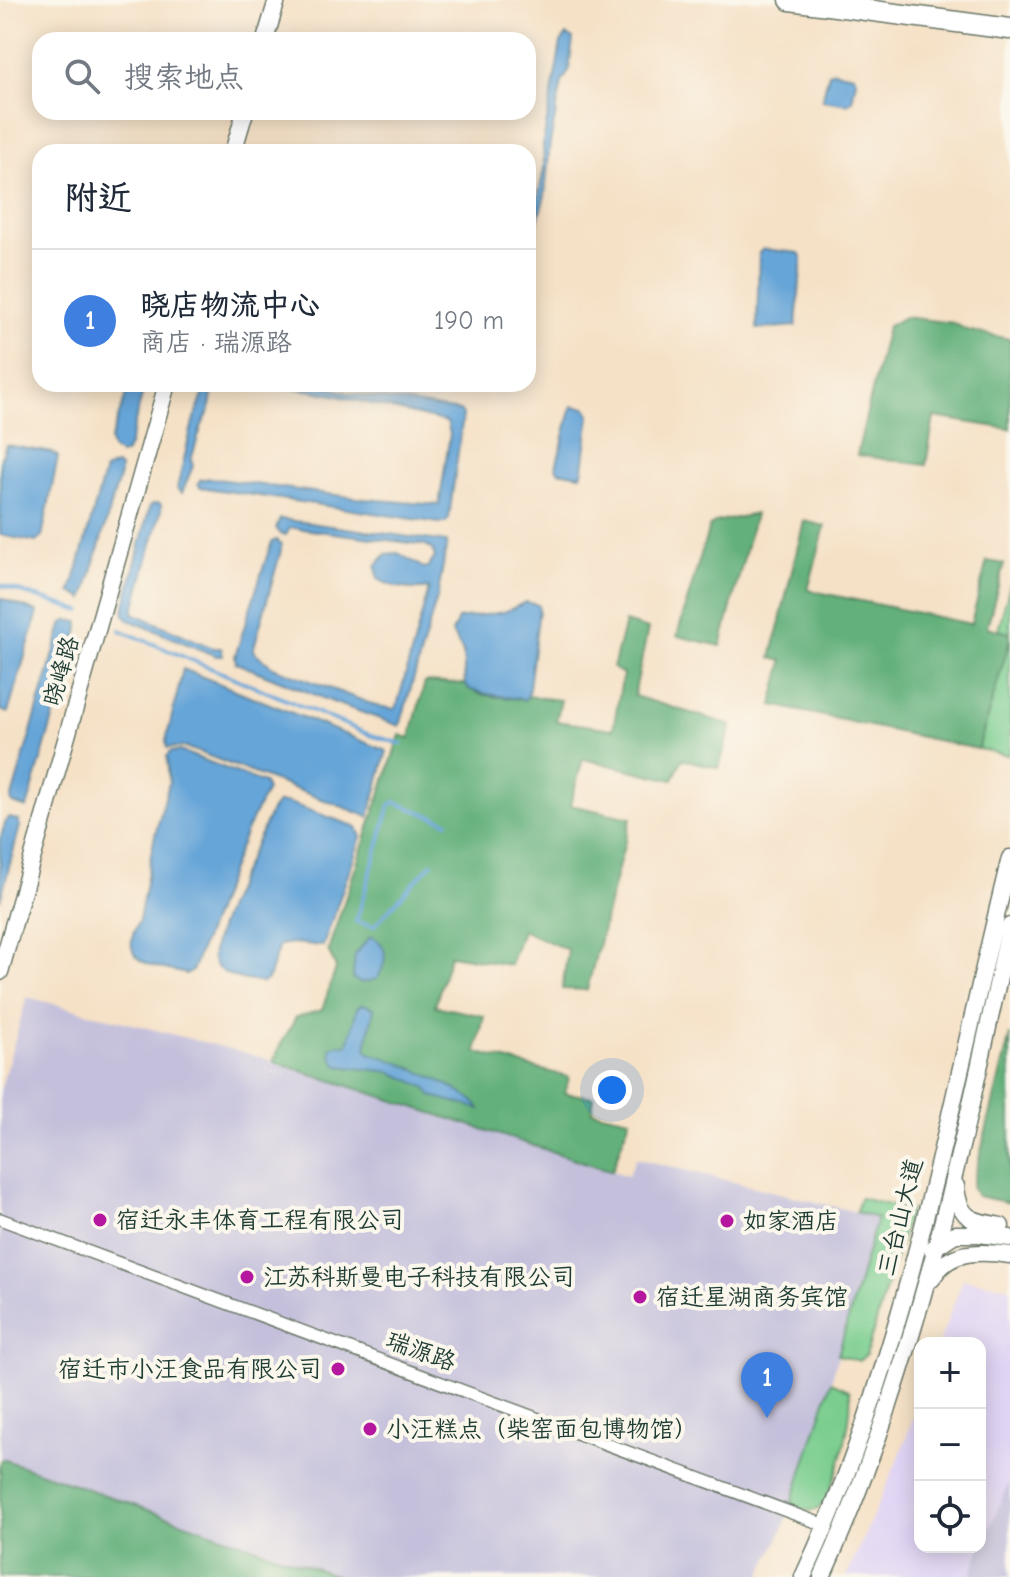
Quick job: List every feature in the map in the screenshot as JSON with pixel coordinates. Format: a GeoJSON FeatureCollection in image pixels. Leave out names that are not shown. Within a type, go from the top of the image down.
{"type":"FeatureCollection","features":[{"type":"Feature","properties":{"kind":"highway"},"geometry":{"type":"LineString","coordinates":[[790,0],[1010,29]]}},
{"type":"Feature","properties":{"kind":"main road"},"geometry":{"type":"LineString","coordinates":[[267,32],[277,0]]}},
{"type":"Feature","properties":{"kind":"main road"},"geometry":{"type":"LineString","coordinates":[[235,144],[243,120]]}},
{"type":"Feature","properties":{"kind":"main road","name":"晓峰路"},"geometry":{"type":"LineString","coordinates":[[0,972],[165,392]]}},
{"type":"Feature","properties":{"kind":"main road","name":"三台山大道"},"geometry":{"type":"LineString","coordinates":[[803,1577],[852,1464],[910,1277],[1010,858]]}},
{"type":"Feature","properties":{"kind":"main road","name":"三台山大道"},"geometry":{"type":"LineString","coordinates":[[822,1577],[880,1439],[923,1295],[980,1070],[1010,926]]}},
{"type":"Feature","properties":{"kind":"main road"},"geometry":{"type":"LineString","coordinates":[[956,1170],[958,1200],[965,1215],[981,1223],[1010,1227]]}},
{"type":"Feature","properties":{"kind":"main road"},"geometry":{"type":"LineString","coordinates":[[910,1277],[920,1261],[955,1234],[1010,1238]]}},
{"type":"Feature","properties":{"kind":"main road"},"geometry":{"type":"LineString","coordinates":[[923,1295],[937,1270],[961,1254],[984,1252],[1010,1255]]}},
{"type":"Feature","properties":{"kind":"street","name":"瑞源路"},"geometry":{"type":"LineString","coordinates":[[0,1219],[827,1526]]}},
{"type":"Feature","properties":{"kind":"shaded area"},"geometry":{"type":"Polygon","coordinates":[[[27,997],[261,1057],[628,1176],[636,1158],[877,1217],[831,1382],[797,1489],[783,1529],[760,1577],[340,1577],[0,1458],[0,1091],[27,997]]]}},
{"type":"Feature","properties":{"kind":"shaded area"},"geometry":{"type":"Polygon","coordinates":[[[963,1279],[1010,1287],[1010,1480],[986,1538],[986,1337],[941,1337],[963,1279]]]}},
{"type":"Feature","properties":{"kind":"shaded area"},"geometry":{"type":"Polygon","coordinates":[[[914,1415],[914,1553],[980,1553],[970,1577],[846,1577],[900,1455],[914,1415]]]}},
{"type":"Feature","properties":{"kind":"shaded area"},"geometry":{"type":"Polygon","coordinates":[[[1010,1480],[1010,1577],[970,1577],[979,1553],[986,1553],[986,1536],[1010,1480]]]}},
{"type":"Feature","properties":{"kind":"green space"},"geometry":{"type":"Polygon","coordinates":[[[904,317],[954,323],[966,330],[1010,339],[1010,429],[934,417],[926,465],[857,455],[887,327],[904,317]]]}},
{"type":"Feature","properties":{"kind":"green space"},"geometry":{"type":"Polygon","coordinates":[[[755,514],[721,646],[677,636],[709,527],[716,522],[755,514]]]}},
{"type":"Feature","properties":{"kind":"green space"},"geometry":{"type":"Polygon","coordinates":[[[804,521],[825,526],[808,590],[971,624],[987,561],[1004,564],[987,627],[1010,633],[1010,639],[978,749],[772,705],[783,661],[771,658],[804,521]]]}},
{"type":"Feature","properties":{"kind":"green space"},"geometry":{"type":"Polygon","coordinates":[[[1010,585],[1010,633],[998,630],[1010,585]]]}},
{"type":"Feature","properties":{"kind":"green space"},"geometry":{"type":"Polygon","coordinates":[[[625,622],[648,629],[634,696],[731,725],[719,768],[682,759],[673,780],[583,759],[570,805],[631,818],[587,990],[562,989],[568,950],[522,930],[510,965],[450,955],[435,1006],[484,1016],[476,1052],[569,1077],[565,1093],[594,1097],[592,1111],[630,1119],[612,1171],[274,1062],[296,1017],[322,1010],[336,968],[328,950],[400,735],[410,738],[425,682],[465,684],[477,693],[492,696],[561,700],[556,721],[613,729],[623,674],[613,668],[625,622]]]}},
{"type":"Feature","properties":{"kind":"green space"},"geometry":{"type":"Polygon","coordinates":[[[1010,639],[1010,747],[1008,755],[978,749],[1010,639]]]}},
{"type":"Feature","properties":{"kind":"green space"},"geometry":{"type":"Polygon","coordinates":[[[1010,1035],[1010,1203],[977,1196],[972,1187],[1010,1035]]]}},
{"type":"Feature","properties":{"kind":"green space"},"geometry":{"type":"Polygon","coordinates":[[[860,1198],[910,1210],[866,1355],[859,1361],[838,1355],[877,1218],[856,1212],[860,1198]]]}},
{"type":"Feature","properties":{"kind":"green space"},"geometry":{"type":"Polygon","coordinates":[[[831,1382],[849,1390],[847,1434],[837,1473],[823,1503],[816,1510],[803,1510],[791,1506],[831,1382]]]}},
{"type":"Feature","properties":{"kind":"green space"},"geometry":{"type":"Polygon","coordinates":[[[2,1459],[340,1577],[0,1577],[2,1459]]]}},
{"type":"Feature","properties":{"kind":"water"},"geometry":{"type":"Polygon","coordinates":[[[567,35],[573,39],[569,71],[562,82],[550,143],[545,195],[536,230],[536,208],[544,167],[543,143],[561,43],[567,35]]]}},
{"type":"Feature","properties":{"kind":"water"},"geometry":{"type":"Polygon","coordinates":[[[829,73],[854,75],[852,101],[847,104],[822,100],[829,73]]]}},
{"type":"Feature","properties":{"kind":"water"},"geometry":{"type":"Polygon","coordinates":[[[763,249],[799,253],[802,258],[796,326],[757,329],[759,253],[763,249]]]}},
{"type":"Feature","properties":{"kind":"water"},"geometry":{"type":"Polygon","coordinates":[[[127,392],[143,392],[125,454],[112,449],[110,441],[127,392]]]}},
{"type":"Feature","properties":{"kind":"water"},"geometry":{"type":"Polygon","coordinates":[[[204,392],[213,392],[209,412],[191,460],[193,466],[182,493],[177,489],[192,426],[204,392]]]}},
{"type":"Feature","properties":{"kind":"water"},"geometry":{"type":"Polygon","coordinates":[[[318,392],[345,392],[460,411],[463,415],[449,518],[445,523],[200,487],[200,480],[210,478],[365,499],[439,505],[450,434],[447,422],[318,392]]]}},
{"type":"Feature","properties":{"kind":"water"},"geometry":{"type":"Polygon","coordinates":[[[572,406],[586,408],[590,414],[581,475],[558,471],[556,467],[572,406]]]}},
{"type":"Feature","properties":{"kind":"water"},"geometry":{"type":"Polygon","coordinates":[[[6,445],[53,453],[58,457],[42,537],[36,542],[0,535],[0,462],[6,445]]]}},
{"type":"Feature","properties":{"kind":"water"},"geometry":{"type":"Polygon","coordinates":[[[116,465],[120,468],[120,474],[84,599],[71,592],[105,470],[116,465]]]}},
{"type":"Feature","properties":{"kind":"water"},"geometry":{"type":"Polygon","coordinates":[[[158,503],[161,511],[133,613],[213,648],[221,648],[223,656],[216,656],[129,620],[123,613],[150,505],[158,503]]]}},
{"type":"Feature","properties":{"kind":"water"},"geometry":{"type":"Polygon","coordinates":[[[280,519],[447,542],[438,594],[400,726],[236,663],[235,656],[268,553],[276,540],[281,544],[281,550],[253,651],[273,667],[377,706],[394,709],[429,588],[390,585],[378,579],[376,566],[386,554],[398,553],[424,568],[435,557],[433,550],[426,545],[295,528],[290,528],[286,535],[280,534],[276,528],[280,519]]]}},
{"type":"Feature","properties":{"kind":"water"},"geometry":{"type":"Polygon","coordinates":[[[0,598],[38,612],[8,713],[0,710],[0,598]]]}},
{"type":"Feature","properties":{"kind":"water"},"geometry":{"type":"Polygon","coordinates":[[[526,602],[538,605],[539,610],[528,696],[524,700],[469,689],[465,684],[463,652],[452,633],[458,619],[504,612],[526,602]]]}},
{"type":"Feature","properties":{"kind":"water"},"geometry":{"type":"Polygon","coordinates":[[[68,620],[79,622],[79,629],[27,808],[11,800],[61,629],[68,620]]]}},
{"type":"Feature","properties":{"kind":"water"},"geometry":{"type":"Polygon","coordinates":[[[183,669],[387,751],[369,817],[185,747],[167,748],[183,669]]]}},
{"type":"Feature","properties":{"kind":"water"},"geometry":{"type":"Polygon","coordinates":[[[180,751],[264,783],[267,790],[246,831],[192,971],[188,974],[152,966],[135,955],[132,947],[169,783],[167,756],[170,752],[180,751]]]}},
{"type":"Feature","properties":{"kind":"water"},"geometry":{"type":"Polygon","coordinates":[[[277,803],[289,803],[357,827],[361,837],[323,946],[279,945],[268,979],[262,983],[234,977],[221,970],[213,960],[213,949],[236,886],[277,803]]]}},
{"type":"Feature","properties":{"kind":"water"},"geometry":{"type":"Polygon","coordinates":[[[9,818],[18,820],[20,826],[0,901],[0,839],[9,818]]]}},
{"type":"Feature","properties":{"kind":"water"},"geometry":{"type":"Polygon","coordinates":[[[370,937],[384,949],[383,967],[377,979],[361,983],[353,979],[355,955],[370,937]]]}},
{"type":"Feature","properties":{"kind":"water"},"geometry":{"type":"Polygon","coordinates":[[[362,1004],[374,1008],[366,1048],[369,1053],[446,1084],[480,1109],[432,1096],[425,1087],[391,1072],[338,1066],[332,1058],[331,1048],[348,1045],[357,1008],[362,1004]]]}},
{"type":"Feature","properties":{"kind":"waterway"},"geometry":{"type":"LineString","coordinates":[[0,585],[81,611]]}},
{"type":"Feature","properties":{"kind":"waterway"},"geometry":{"type":"LineString","coordinates":[[120,630],[370,735],[402,744]]}},
{"type":"Feature","properties":{"kind":"waterway"},"geometry":{"type":"LineString","coordinates":[[432,863],[374,926],[356,922],[390,805],[394,802],[448,822]]}},
{"type":"Feature","properties":{"kind":"place","name":"宿迁永丰体育工程有限公司"},"geometry":{"type":"Point","coordinates":[100,1220]}},
{"type":"Feature","properties":{"kind":"place","name":"如家酒店"},"geometry":{"type":"Point","coordinates":[727,1221]}},
{"type":"Feature","properties":{"kind":"place","name":"江苏科斯曼电子科技有限公司"},"geometry":{"type":"Point","coordinates":[247,1277]}},
{"type":"Feature","properties":{"kind":"place","name":"宿迁星湖商务宾馆"},"geometry":{"type":"Point","coordinates":[640,1297]}},
{"type":"Feature","properties":{"kind":"place","name":"宿迁市小汪食品有限公司"},"geometry":{"type":"Point","coordinates":[338,1369]}},
{"type":"Feature","properties":{"kind":"place","name":"晓店物流中心"},"geometry":{"type":"Point","coordinates":[767,1418]}},
{"type":"Feature","properties":{"kind":"place","name":"小汪糕点（柴窑面包博物馆）"},"geometry":{"type":"Point","coordinates":[370,1429]}}]}
